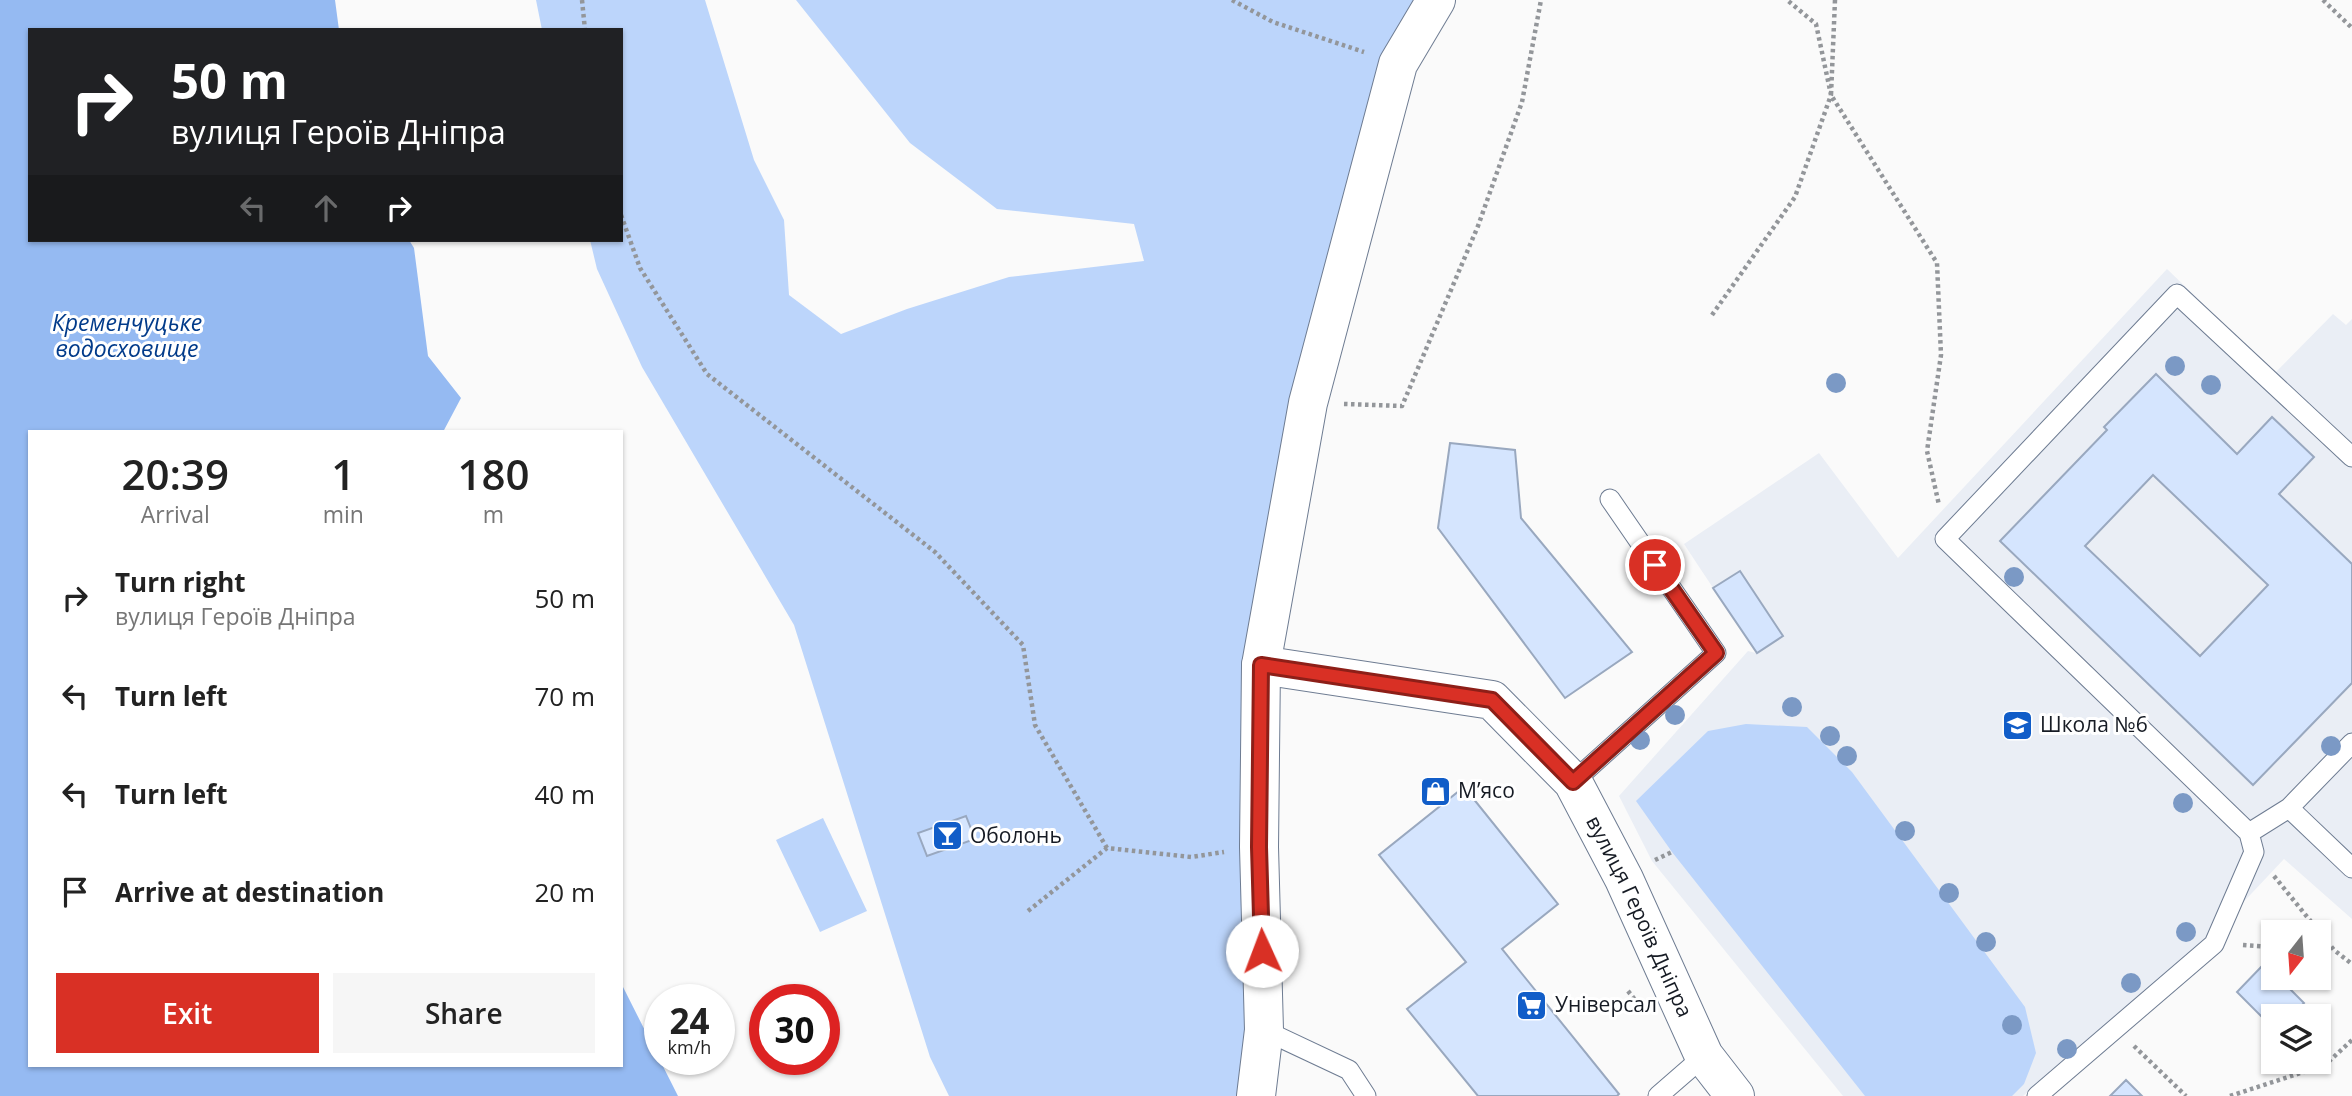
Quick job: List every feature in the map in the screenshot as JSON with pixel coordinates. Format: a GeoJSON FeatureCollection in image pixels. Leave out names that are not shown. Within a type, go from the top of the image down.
{"type":"FeatureCollection","features":[{"type":"Feature","properties":{"kind":"street"},"geometry":{"type":"LineString","coordinates":[[1256,1094],[1264,1030],[1259,847],[1261,665],[1308,403],[1398,64],[1436,0]]}},
{"type":"Feature","properties":{"kind":"street","name":"вулиця Героїв Дніпра"},"geometry":{"type":"LineString","coordinates":[[1261,665],[1492,700],[1573,782],[1625,879],[1704,1056],[1735,1096]]}},
{"type":"Feature","properties":{"kind":"lane"},"geometry":{"type":"LineString","coordinates":[[2251,843],[1945,539],[2177,293],[2352,457]]}},
{"type":"Feature","properties":{"kind":"lane"},"geometry":{"type":"LineString","coordinates":[[1573,782],[1716,653],[1610,499]]}},
{"type":"Feature","properties":{"kind":"lane"},"geometry":{"type":"LineString","coordinates":[[2038,1096],[2214,944],[2251,843],[2352,743]]}},
{"type":"Feature","properties":{"kind":"lane"},"geometry":{"type":"LineString","coordinates":[[2289,808],[2352,868]]}},
{"type":"Feature","properties":{"kind":"lane"},"geometry":{"type":"LineString","coordinates":[[1264,1030],[1349,1070],[1366,1096]]}},
{"type":"Feature","properties":{"kind":"lane"},"geometry":{"type":"LineString","coordinates":[[1658,1096],[1704,1056]]}},
{"type":"Feature","properties":{"kind":"path"},"geometry":{"type":"LineString","coordinates":[[582,0],[585,28]]}},
{"type":"Feature","properties":{"kind":"path"},"geometry":{"type":"LineString","coordinates":[[1232,0],[1273,22],[1398,64]]}},
{"type":"Feature","properties":{"kind":"path"},"geometry":{"type":"LineString","coordinates":[[1308,403],[1402,406],[1478,226],[1522,102],[1541,0]]}},
{"type":"Feature","properties":{"kind":"path"},"geometry":{"type":"LineString","coordinates":[[1787,0],[1816,24],[1831,95],[1937,263],[1941,355],[1927,451],[1945,539]]}},
{"type":"Feature","properties":{"kind":"path"},"geometry":{"type":"LineString","coordinates":[[1712,315],[1795,197],[1831,95],[1835,0]]}},
{"type":"Feature","properties":{"kind":"path"},"geometry":{"type":"LineString","coordinates":[[2323,0],[2352,28]]}},
{"type":"Feature","properties":{"kind":"path"},"geometry":{"type":"LineString","coordinates":[[623,221],[640,268],[707,374],[935,552],[1023,645],[1035,725],[1107,848]]}},
{"type":"Feature","properties":{"kind":"path"},"geometry":{"type":"LineString","coordinates":[[2251,843],[2334,950],[2352,964]]}},
{"type":"Feature","properties":{"kind":"path"},"geometry":{"type":"LineString","coordinates":[[1028,911],[1107,848],[1191,857],[1259,847]]}},
{"type":"Feature","properties":{"kind":"path"},"geometry":{"type":"LineString","coordinates":[[2116,1029],[2186,1096]]}},
{"type":"Feature","properties":{"kind":"path"},"geometry":{"type":"LineString","coordinates":[[2230,1096],[2325,1065],[2352,1040]]}},
{"type":"Feature","properties":{"kind":"shaded area"},"geometry":{"type":"Polygon","coordinates":[[[536,0],[705,0],[754,160],[784,220],[789,295],[841,334],[907,309],[1009,277],[1144,261],[1134,224],[997,209],[910,143],[796,0],[1436,0],[1398,64],[1261,665],[1256,1096],[949,1096],[930,1057],[794,625],[642,367],[597,269],[590,242],[623,242],[623,28],[542,28],[536,0]]]}},
{"type":"Feature","properties":{"kind":"shaded area","name":"Школа №6"},"geometry":{"type":"Polygon","coordinates":[[[2167,269],[2275,373],[2333,314],[2346,325],[2352,319],[2352,919],[2284,859],[2203,945],[2023,1096],[1843,1096],[1652,861],[1619,796],[1748,651],[1756,653],[1684,544],[1819,453],[1898,558],[2167,269]]]}},
{"type":"Feature","properties":{"kind":"shaded area"},"geometry":{"type":"Polygon","coordinates":[[[1746,724],[1807,727],[1852,772],[2025,1007],[2036,1053],[2024,1084],[2012,1096],[1865,1096],[1672,852],[1636,801],[1708,731],[1746,724]]]}},
{"type":"Feature","properties":{"kind":"shaded area"},"geometry":{"type":"Polygon","coordinates":[[[823,818],[867,911],[820,932],[776,840],[823,818]]]}},
{"type":"Feature","properties":{"kind":"water","name":"Кременчуцьке водосховище"},"geometry":{"type":"Polygon","coordinates":[[[0,0],[335,0],[339,28],[28,28],[28,242],[410,242],[414,248],[428,356],[461,398],[444,430],[28,430],[28,1067],[623,1067],[623,987],[644,1029],[644,1075],[667,1075],[678,1096],[0,1096],[0,0]]]}},
{"type":"Feature","properties":{"kind":"building"},"geometry":{"type":"Polygon","coordinates":[[[2156,374],[2237,454],[2272,417],[2314,457],[2279,494],[2352,564],[2352,683],[2253,785],[2000,541],[2107,430],[2104,427],[2156,374]],[[2153,475],[2085,546],[2200,656],[2268,585],[2153,475]]]}},
{"type":"Feature","properties":{"kind":"building"},"geometry":{"type":"Polygon","coordinates":[[[1450,443],[1515,450],[1521,518],[1632,652],[1565,698],[1438,528],[1450,443]]]}},
{"type":"Feature","properties":{"kind":"building"},"geometry":{"type":"Polygon","coordinates":[[[1740,571],[1783,636],[1757,653],[1713,588],[1740,571]]]}},
{"type":"Feature","properties":{"kind":"building"},"geometry":{"type":"Polygon","coordinates":[[[1464,787],[1558,904],[1502,949],[1619,1094],[1617,1096],[1478,1096],[1407,1009],[1466,962],[1379,855],[1464,787]]]}},
{"type":"Feature","properties":{"kind":"building","name":"Оболонь"},"geometry":{"type":"Polygon","coordinates":[[[966,816],[975,839],[927,856],[918,833],[966,816]]]}},
{"type":"Feature","properties":{"kind":"building"},"geometry":{"type":"Polygon","coordinates":[[[2261,967],[2261,990],[2291,990],[2304,1003],[2261,1004],[2261,1016],[2237,992],[2261,967]]]}},
{"type":"Feature","properties":{"kind":"building"},"geometry":{"type":"Polygon","coordinates":[[[2126,1080],[2142,1096],[2110,1096],[2126,1080]]]}},
{"type":"Feature","properties":{"kind":"place","name":"Школа №6"},"geometry":{"type":"Point","coordinates":[2017,725]}},
{"type":"Feature","properties":{"kind":"place","name":"М’ясо"},"geometry":{"type":"Point","coordinates":[1435,791]}},
{"type":"Feature","properties":{"kind":"place","name":"Оболонь"},"geometry":{"type":"Point","coordinates":[947,836]}},
{"type":"Feature","properties":{"kind":"place","name":"Універсал"},"geometry":{"type":"Point","coordinates":[1532,1005]}},
{"type":"Feature","properties":{"kind":"route"},"geometry":{"type":"LineString","coordinates":[[1262,951],[1259,847],[1261,665],[1492,700],[1573,782],[1716,653],[1655,565]]}}]}
